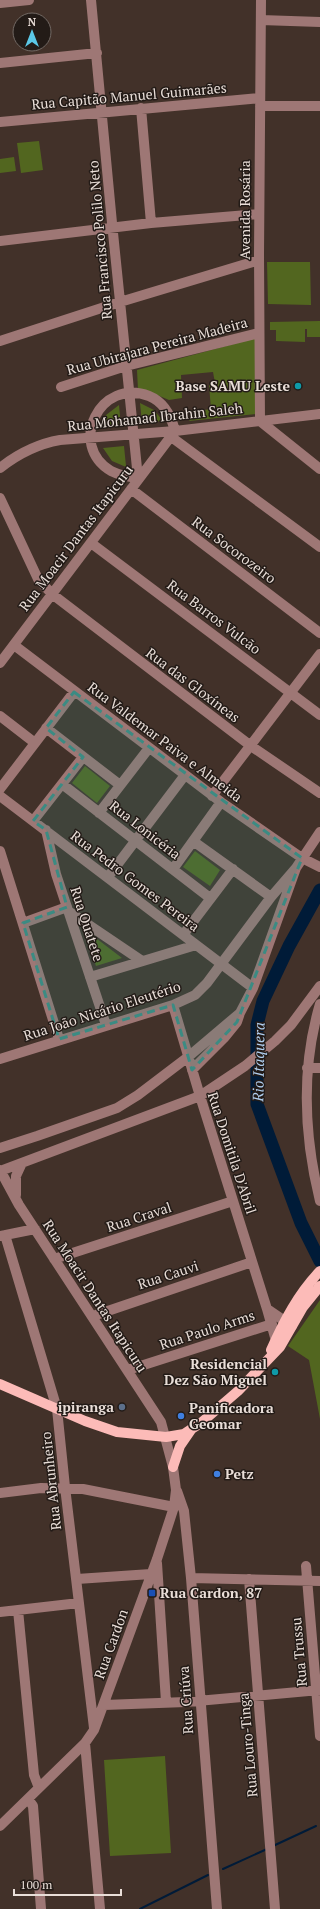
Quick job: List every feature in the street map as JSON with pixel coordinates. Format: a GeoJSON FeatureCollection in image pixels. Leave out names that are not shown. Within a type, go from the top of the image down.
{"type":"FeatureCollection","features":[{"type":"Feature","properties":{"kind":"main road"},"geometry":{"type":"LineString","coordinates":[[268,1357],[276,1340],[316,1286],[320,1271]]}},
{"type":"Feature","properties":{"kind":"main road"},"geometry":{"type":"LineString","coordinates":[[173,1467],[180,1446],[191,1430],[238,1391],[268,1357],[280,1347],[288,1323]]}},
{"type":"Feature","properties":{"kind":"main road"},"geometry":{"type":"LineString","coordinates":[[0,1384],[57,1409],[117,1432],[166,1437],[191,1430]]}},
{"type":"Feature","properties":{"kind":"street"},"geometry":{"type":"LineString","coordinates":[[0,3],[29,0]]}},
{"type":"Feature","properties":{"kind":"street","name":"Rua Francisco Polilo Neto"},"geometry":{"type":"LineString","coordinates":[[91,0],[128,392],[138,478]]}},
{"type":"Feature","properties":{"kind":"street","name":"Avenida Rosária"},"geometry":{"type":"LineString","coordinates":[[260,421],[259,214],[261,0]]}},
{"type":"Feature","properties":{"kind":"street"},"geometry":{"type":"LineString","coordinates":[[260,20],[320,22]]}},
{"type":"Feature","properties":{"kind":"street"},"geometry":{"type":"LineString","coordinates":[[0,62],[97,52]]}},
{"type":"Feature","properties":{"kind":"street","name":"Rua Capitão Manuel Guimarães"},"geometry":{"type":"LineString","coordinates":[[0,122],[141,108],[260,102],[320,106]]}},
{"type":"Feature","properties":{"kind":"street"},"geometry":{"type":"LineString","coordinates":[[141,108],[151,223]]}},
{"type":"Feature","properties":{"kind":"street"},"geometry":{"type":"LineString","coordinates":[[0,241],[112,227],[259,214]]}},
{"type":"Feature","properties":{"kind":"street"},"geometry":{"type":"LineString","coordinates":[[0,341],[120,302],[259,260]]}},
{"type":"Feature","properties":{"kind":"street","name":"Rua Ubirajara Pereira Madeira"},"geometry":{"type":"LineString","coordinates":[[61,387],[126,366],[259,333]]}},
{"type":"Feature","properties":{"kind":"street"},"geometry":{"type":"LineString","coordinates":[[138,478],[112,471],[101,462],[94,451],[91,438],[94,417],[100,407],[113,398],[128,392],[142,393],[154,398],[165,406],[172,418],[172,433],[320,547]]}},
{"type":"Feature","properties":{"kind":"street","name":"Rua Mohamad Ibrahin Saleh"},"geometry":{"type":"LineString","coordinates":[[0,468],[34,446],[60,440],[133,434],[172,433],[320,414]]}},
{"type":"Feature","properties":{"kind":"street"},"geometry":{"type":"LineString","coordinates":[[260,421],[320,469]]}},
{"type":"Feature","properties":{"kind":"street","name":"Rua Moacir Dantas Itapicuru"},"geometry":{"type":"LineString","coordinates":[[0,663],[172,433]]}},
{"type":"Feature","properties":{"kind":"street","name":"Rua Socorozeiro"},"geometry":{"type":"LineString","coordinates":[[131,489],[320,633]]}},
{"type":"Feature","properties":{"kind":"street","name":"Rua das Gloxíneas"},"geometry":{"type":"LineString","coordinates":[[0,498],[38,579],[52,594],[251,746],[320,793]]}},
{"type":"Feature","properties":{"kind":"street","name":"Rua Barros Vulcão"},"geometry":{"type":"LineString","coordinates":[[91,543],[320,714]]}},
{"type":"Feature","properties":{"kind":"street","name":"Rua Valdemar Paiva e Almeida"},"geometry":{"type":"LineString","coordinates":[[14,645],[212,796],[302,858],[317,865]]}},
{"type":"Feature","properties":{"kind":"street"},"geometry":{"type":"LineString","coordinates":[[212,796],[320,654]]}},
{"type":"Feature","properties":{"kind":"street"},"geometry":{"type":"LineString","coordinates":[[0,789],[74,692]]}},
{"type":"Feature","properties":{"kind":"street"},"geometry":{"type":"LineString","coordinates":[[0,716],[35,742]]}},
{"type":"Feature","properties":{"kind":"street"},"geometry":{"type":"LineString","coordinates":[[46,728],[120,785]]}},
{"type":"Feature","properties":{"kind":"street"},"geometry":{"type":"LineString","coordinates":[[99,813],[150,748]]}},
{"type":"Feature","properties":{"kind":"street"},"geometry":{"type":"LineString","coordinates":[[33,821],[83,757]]}},
{"type":"Feature","properties":{"kind":"street"},"geometry":{"type":"LineString","coordinates":[[108,877],[185,775]]}},
{"type":"Feature","properties":{"kind":"street","name":"Rua Lonicéria"},"geometry":{"type":"LineString","coordinates":[[62,784],[210,898]]}},
{"type":"Feature","properties":{"kind":"street","name":"Rua Pedro Gomes Pereira"},"geometry":{"type":"LineString","coordinates":[[0,796],[253,988]]}},
{"type":"Feature","properties":{"kind":"street"},"geometry":{"type":"LineString","coordinates":[[173,869],[221,802]]}},
{"type":"Feature","properties":{"kind":"street","name":"Rua Quatete"},"geometry":{"type":"LineString","coordinates":[[46,830],[56,874],[106,1025]]}},
{"type":"Feature","properties":{"kind":"street"},"geometry":{"type":"LineString","coordinates":[[192,1070],[237,1022],[253,988],[296,868],[320,832]]}},
{"type":"Feature","properties":{"kind":"street"},"geometry":{"type":"LineString","coordinates":[[193,841],[271,897]]}},
{"type":"Feature","properties":{"kind":"street"},"geometry":{"type":"LineString","coordinates":[[0,851],[59,1039]]}},
{"type":"Feature","properties":{"kind":"street","name":"Rua João Nicário Eleutério"},"geometry":{"type":"LineString","coordinates":[[0,1059],[173,1004],[200,991],[222,964],[271,897],[296,868]]}},
{"type":"Feature","properties":{"kind":"street"},"geometry":{"type":"LineString","coordinates":[[183,935],[233,869]]}},
{"type":"Feature","properties":{"kind":"street"},"geometry":{"type":"LineString","coordinates":[[23,923],[68,909],[142,961]]}},
{"type":"Feature","properties":{"kind":"street"},"geometry":{"type":"LineString","coordinates":[[90,977],[196,945]]}},
{"type":"Feature","properties":{"kind":"street"},"geometry":{"type":"LineString","coordinates":[[0,1171],[200,1096],[245,1066],[275,1041],[291,1025],[320,986]]}},
{"type":"Feature","properties":{"kind":"street","name":"Rua Domitila D'Abril"},"geometry":{"type":"LineString","coordinates":[[173,1004],[200,1096],[268,1309],[276,1340]]}},
{"type":"Feature","properties":{"kind":"street"},"geometry":{"type":"LineString","coordinates":[[320,1006],[313,1028],[307,1068],[306,1087],[308,1125],[320,1202]]}},
{"type":"Feature","properties":{"kind":"street"},"geometry":{"type":"LineString","coordinates":[[0,1148],[117,1108],[138,1096],[188,1057],[240,1013]]}},
{"type":"Feature","properties":{"kind":"street"},"geometry":{"type":"LineString","coordinates":[[307,1068],[320,1068]]}},
{"type":"Feature","properties":{"kind":"street"},"geometry":{"type":"LineString","coordinates":[[19,1205],[15,1184],[16,1176],[22,1163]]}},
{"type":"Feature","properties":{"kind":"street","name":"Rua Moacir Dantas Itapicuru"},"geometry":{"type":"LineString","coordinates":[[0,1171],[19,1205],[54,1260],[93,1316],[161,1422],[166,1437]]}},
{"type":"Feature","properties":{"kind":"street"},"geometry":{"type":"LineString","coordinates":[[0,1188],[19,1205]]}},
{"type":"Feature","properties":{"kind":"street","name":"Rua Craval"},"geometry":{"type":"LineString","coordinates":[[54,1260],[233,1201]]}},
{"type":"Feature","properties":{"kind":"street"},"geometry":{"type":"LineString","coordinates":[[2,1235],[35,1229]]}},
{"type":"Feature","properties":{"kind":"street","name":"Rua Abrunheiro"},"geometry":{"type":"LineString","coordinates":[[2,1235],[57,1409],[94,1730]]}},
{"type":"Feature","properties":{"kind":"street","name":"Rua Cauvi"},"geometry":{"type":"LineString","coordinates":[[93,1316],[252,1262]]}},
{"type":"Feature","properties":{"kind":"street"},"geometry":{"type":"LineString","coordinates":[[268,1309],[288,1323]]}},
{"type":"Feature","properties":{"kind":"street","name":"Rua Paulo Arms"},"geometry":{"type":"LineString","coordinates":[[128,1370],[272,1324]]}},
{"type":"Feature","properties":{"kind":"street","name":"Rua Cardon"},"geometry":{"type":"LineString","coordinates":[[0,1826],[85,1743],[94,1730],[157,1559],[174,1507],[176,1490],[173,1467],[166,1437]]}},
{"type":"Feature","properties":{"kind":"street"},"geometry":{"type":"LineString","coordinates":[[0,1493],[65,1488],[112,1494],[174,1507]]}},
{"type":"Feature","properties":{"kind":"street","name":"Rua Criúva"},"geometry":{"type":"LineString","coordinates":[[176,1490],[184,1511],[191,1578],[217,1909]]}},
{"type":"Feature","properties":{"kind":"street"},"geometry":{"type":"LineString","coordinates":[[157,1559],[166,1702]]}},
{"type":"Feature","properties":{"kind":"street","name":"Rua Trussu"},"geometry":{"type":"LineString","coordinates":[[306,1566],[318,1691],[320,1736]]}},
{"type":"Feature","properties":{"kind":"street"},"geometry":{"type":"LineString","coordinates":[[77,1579],[151,1574]]}},
{"type":"Feature","properties":{"kind":"street"},"geometry":{"type":"LineString","coordinates":[[191,1578],[320,1581]]}},
{"type":"Feature","properties":{"kind":"street","name":"Rua Louro-Tinga"},"geometry":{"type":"LineString","coordinates":[[249,1579],[275,1909]]}},
{"type":"Feature","properties":{"kind":"street"},"geometry":{"type":"LineString","coordinates":[[0,1612],[79,1603]]}},
{"type":"Feature","properties":{"kind":"street"},"geometry":{"type":"LineString","coordinates":[[18,1610],[34,1775],[40,1788]]}},
{"type":"Feature","properties":{"kind":"street"},"geometry":{"type":"LineString","coordinates":[[104,1705],[200,1700],[318,1691]]}},
{"type":"Feature","properties":{"kind":"street"},"geometry":{"type":"LineString","coordinates":[[85,1743],[100,1909]]}},
{"type":"Feature","properties":{"kind":"street"},"geometry":{"type":"LineString","coordinates":[[28,1799],[33,1806],[41,1909]]}},
{"type":"Feature","properties":{"kind":"highlighted area"},"geometry":{"type":"Polygon","coordinates":[[[74,692],[302,858],[237,1022],[192,1070],[173,1005],[59,1039],[23,923],[67,907],[46,830],[33,821],[83,757],[46,728],[74,692]]]}},
{"type":"Feature","properties":{"kind":"green space"},"geometry":{"type":"Polygon","coordinates":[[[39,141],[43,170],[21,173],[17,143],[39,141]]]}},
{"type":"Feature","properties":{"kind":"green space"},"geometry":{"type":"Polygon","coordinates":[[[14,157],[16,171],[0,173],[0,159],[14,157]]]}},
{"type":"Feature","properties":{"kind":"green space"},"geometry":{"type":"Polygon","coordinates":[[[267,262],[310,262],[311,305],[268,304],[267,262]]]}},
{"type":"Feature","properties":{"kind":"green space"},"geometry":{"type":"Polygon","coordinates":[[[320,321],[320,337],[307,337],[307,329],[305,329],[305,342],[276,341],[276,330],[270,330],[270,322],[320,321]]]}},
{"type":"Feature","properties":{"kind":"green space"},"geometry":{"type":"Polygon","coordinates":[[[256,338],[257,414],[189,421],[197,411],[211,409],[209,385],[215,383],[213,372],[181,375],[182,398],[169,400],[150,392],[138,390],[137,370],[256,338]]]}},
{"type":"Feature","properties":{"kind":"green space"},"geometry":{"type":"Polygon","coordinates":[[[140,403],[154,410],[163,421],[142,423],[140,403]]]}},
{"type":"Feature","properties":{"kind":"green space"},"geometry":{"type":"Polygon","coordinates":[[[119,405],[121,426],[100,428],[106,415],[119,405]]]}},
{"type":"Feature","properties":{"kind":"green space"},"geometry":{"type":"Polygon","coordinates":[[[124,446],[126,467],[112,461],[103,448],[124,446]]]}},
{"type":"Feature","properties":{"kind":"green space"},"geometry":{"type":"Polygon","coordinates":[[[85,766],[110,786],[97,803],[72,783],[85,766]]]}},
{"type":"Feature","properties":{"kind":"green space"},"geometry":{"type":"Polygon","coordinates":[[[195,851],[220,870],[210,886],[183,867],[195,851]]]}},
{"type":"Feature","properties":{"kind":"green space"},"geometry":{"type":"Polygon","coordinates":[[[84,929],[122,958],[96,966],[84,929]]]}},
{"type":"Feature","properties":{"kind":"green space"},"geometry":{"type":"Polygon","coordinates":[[[320,1300],[320,1419],[309,1360],[288,1346],[320,1300]]]}},
{"type":"Feature","properties":{"kind":"green space"},"geometry":{"type":"Polygon","coordinates":[[[165,1756],[171,1853],[110,1856],[104,1760],[165,1756]]]}},
{"type":"Feature","properties":{"kind":"waterway","name":"Rio Itaquera"},"geometry":{"type":"LineString","coordinates":[[320,890],[289,946],[263,1001],[257,1025],[257,1104],[301,1223],[320,1261]]}},
{"type":"Feature","properties":{"kind":"waterway"},"geometry":{"type":"LineString","coordinates":[[273,1846],[316,1826]]}},
{"type":"Feature","properties":{"kind":"waterway"},"geometry":{"type":"LineString","coordinates":[[223,1869],[267,1849]]}},
{"type":"Feature","properties":{"kind":"waterway"},"geometry":{"type":"LineString","coordinates":[[140,1909],[208,1875]]}},
{"type":"Feature","properties":{"kind":"place","name":"Base SAMU Leste"},"geometry":{"type":"Point","coordinates":[298,386]}},
{"type":"Feature","properties":{"kind":"place","name":"Residencial Dez São Miguel"},"geometry":{"type":"Point","coordinates":[275,1372]}},
{"type":"Feature","properties":{"kind":"place","name":"ipiranga"},"geometry":{"type":"Point","coordinates":[122,1407]}},
{"type":"Feature","properties":{"kind":"place","name":"Panificadora Geomar"},"geometry":{"type":"Point","coordinates":[181,1416]}},
{"type":"Feature","properties":{"kind":"place","name":"Petz"},"geometry":{"type":"Point","coordinates":[217,1474]}},
{"type":"Feature","properties":{"kind":"place","name":"Rua Cardon, 87"},"geometry":{"type":"Point","coordinates":[152,1593]}}]}
